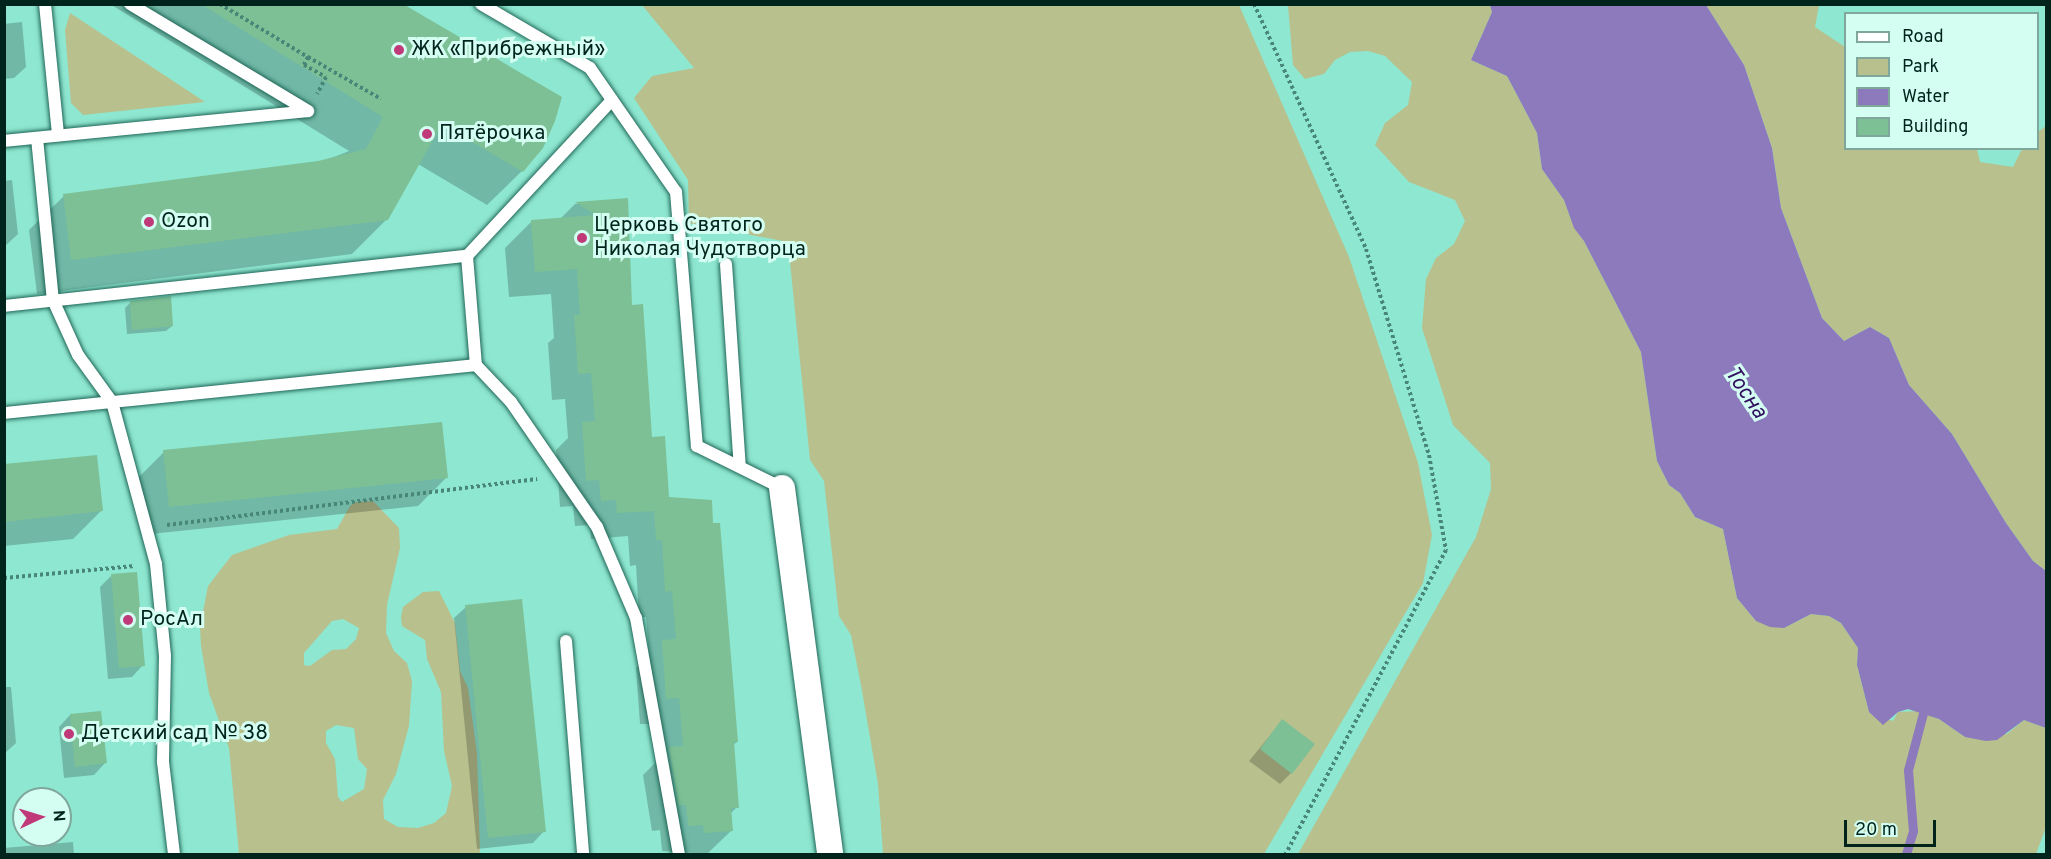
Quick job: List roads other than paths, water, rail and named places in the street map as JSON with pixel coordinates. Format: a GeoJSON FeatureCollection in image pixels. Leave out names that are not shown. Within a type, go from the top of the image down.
{"type":"FeatureCollection","features":[{"type":"Feature","properties":{"kind":"street"},"geometry":{"type":"LineString","coordinates":[[782,488],[830,855]]}},
{"type":"Feature","properties":{"kind":"lane"},"geometry":{"type":"LineString","coordinates":[[45,4],[58,135]]}},
{"type":"Feature","properties":{"kind":"lane"},"geometry":{"type":"LineString","coordinates":[[4,141],[308,111],[129,4]]}},
{"type":"Feature","properties":{"kind":"lane"},"geometry":{"type":"LineString","coordinates":[[481,4],[590,68],[676,192],[697,446],[782,488]]}},
{"type":"Feature","properties":{"kind":"lane"},"geometry":{"type":"LineString","coordinates":[[4,306],[466,255],[612,100]]}},
{"type":"Feature","properties":{"kind":"lane"},"geometry":{"type":"LineString","coordinates":[[37,138],[52,300],[78,355],[112,402],[139,492],[156,564],[165,656],[163,762],[174,855]]}},
{"type":"Feature","properties":{"kind":"lane"},"geometry":{"type":"LineString","coordinates":[[466,255],[476,365],[511,402],[597,527],[636,618],[679,855]]}},
{"type":"Feature","properties":{"kind":"lane"},"geometry":{"type":"LineString","coordinates":[[726,264],[740,467]]}},
{"type":"Feature","properties":{"kind":"lane"},"geometry":{"type":"LineString","coordinates":[[4,413],[476,365]]}},
{"type":"Feature","properties":{"kind":"lane"},"geometry":{"type":"LineString","coordinates":[[566,641],[583,855]]}},
{"type":"Feature","properties":{"kind":"water","name":"Тосна"},"geometry":{"type":"Polygon","coordinates":[[[1490,5],[1706,5],[1744,65],[1772,148],[1781,208],[1822,318],[1844,341],[1870,327],[1889,338],[1909,385],[1952,434],[2006,523],[2033,561],[2046,571],[2046,728],[2024,720],[1997,740],[1986,741],[1965,737],[1939,719],[1908,709],[1898,712],[1883,725],[1869,712],[1857,665],[1858,648],[1841,623],[1829,616],[1811,614],[1784,628],[1770,627],[1756,621],[1737,598],[1723,529],[1695,517],[1680,493],[1669,485],[1657,461],[1641,352],[1584,241],[1574,228],[1564,200],[1542,169],[1537,133],[1507,76],[1471,60],[1492,12],[1490,5]]]}},
{"type":"Feature","properties":{"kind":"waterway"},"geometry":{"type":"LineString","coordinates":[[1906,854],[1913,831],[1908,770],[1926,702]]}},
{"type":"Feature","properties":{"kind":"place","name":"ЖК «Прибрежный»"},"geometry":{"type":"Point","coordinates":[399,50]}},
{"type":"Feature","properties":{"kind":"place","name":"Пятёрочка"},"geometry":{"type":"Point","coordinates":[427,134]}},
{"type":"Feature","properties":{"kind":"place","name":"Ozon"},"geometry":{"type":"Point","coordinates":[149,222]}},
{"type":"Feature","properties":{"kind":"place","name":"Церковь Святого Николая Чудотворца"},"geometry":{"type":"Point","coordinates":[582,238]}},
{"type":"Feature","properties":{"kind":"place","name":"РосАл"},"geometry":{"type":"Point","coordinates":[128,620]}},
{"type":"Feature","properties":{"kind":"place","name":"Детский сад № 38"},"geometry":{"type":"Point","coordinates":[69,734]}}]}
